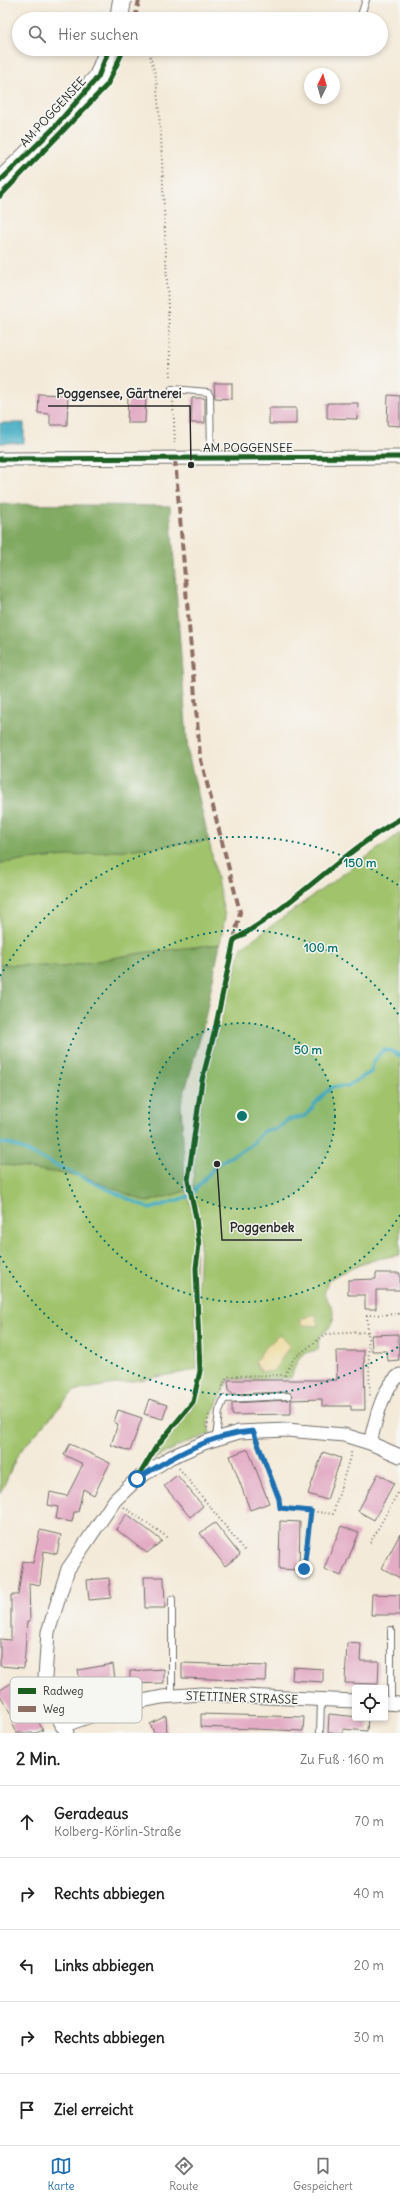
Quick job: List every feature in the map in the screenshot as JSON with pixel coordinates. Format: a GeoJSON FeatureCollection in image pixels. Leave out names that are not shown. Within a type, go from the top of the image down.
{"type":"FeatureCollection","features":[{"type":"Feature","properties":{"kind":"street"},"geometry":{"type":"LineString","coordinates":[[120,12],[122,0]]}},
{"type":"Feature","properties":{"kind":"street","name":"AM POGGENSEE"},"geometry":{"type":"LineString","coordinates":[[0,181],[52,129],[98,77],[106,56]]}},
{"type":"Feature","properties":{"kind":"street","name":"AM POGGENSEE"},"geometry":{"type":"LineString","coordinates":[[0,459],[400,457]]}},
{"type":"Feature","properties":{"kind":"street"},"geometry":{"type":"LineString","coordinates":[[370,1443],[377,1414],[393,1379],[400,1375]]}},
{"type":"Feature","properties":{"kind":"street"},"geometry":{"type":"LineString","coordinates":[[45,1677],[48,1632],[68,1569],[115,1500],[137,1479],[171,1457],[239,1432],[286,1430],[356,1438],[400,1456]]}},
{"type":"Feature","properties":{"kind":"street","name":"STETTINER STRASSE"},"geometry":{"type":"LineString","coordinates":[[142,1701],[172,1696],[201,1694],[321,1701],[352,1701]]}},
{"type":"Feature","properties":{"kind":"street","name":"STETTINER STRASSE"},"geometry":{"type":"LineString","coordinates":[[64,1730],[80,1723]]}},
{"type":"Feature","properties":{"kind":"lane"},"geometry":{"type":"LineString","coordinates":[[362,12],[366,0]]}},
{"type":"Feature","properties":{"kind":"lane"},"geometry":{"type":"LineString","coordinates":[[172,389],[208,392],[210,395],[211,458]]}},
{"type":"Feature","properties":{"kind":"lane"},"geometry":{"type":"LineString","coordinates":[[216,1440],[219,1411],[224,1399],[288,1396]]}},
{"type":"Feature","properties":{"kind":"lane"},"geometry":{"type":"LineString","coordinates":[[172,1599],[172,1696]]}},
{"type":"Feature","properties":{"kind":"lane"},"geometry":{"type":"LineString","coordinates":[[391,1630],[392,1703]]}},
{"type":"Feature","properties":{"kind":"lane"},"geometry":{"type":"LineString","coordinates":[[320,1733],[321,1701]]}},
{"type":"Feature","properties":{"kind":"path"},"geometry":{"type":"LineString","coordinates":[[150,56],[156,77],[161,136],[175,459]]}},
{"type":"Feature","properties":{"kind":"path"},"geometry":{"type":"LineString","coordinates":[[377,1414],[370,1403],[367,1314],[400,1314]]}},
{"type":"Feature","properties":{"kind":"path"},"geometry":{"type":"LineString","coordinates":[[227,1377],[285,1375],[294,1358],[326,1334],[368,1332]]}},
{"type":"Feature","properties":{"kind":"path"},"geometry":{"type":"LineString","coordinates":[[253,1431],[279,1499],[280,1508],[333,1514],[356,1438]]}},
{"type":"Feature","properties":{"kind":"path"},"geometry":{"type":"LineString","coordinates":[[171,1457],[245,1550]]}},
{"type":"Feature","properties":{"kind":"path"},"geometry":{"type":"LineString","coordinates":[[370,1543],[400,1489]]}},
{"type":"Feature","properties":{"kind":"path"},"geometry":{"type":"LineString","coordinates":[[115,1500],[170,1539]]}},
{"type":"Feature","properties":{"kind":"path"},"geometry":{"type":"LineString","coordinates":[[304,1569],[311,1511]]}},
{"type":"Feature","properties":{"kind":"green space"},"geometry":{"type":"Polygon","coordinates":[[[0,504],[170,506],[188,753],[209,841],[0,863],[0,504]]]}},
{"type":"Feature","properties":{"kind":"green space"},"geometry":{"type":"Polygon","coordinates":[[[400,833],[400,1255],[381,1258],[363,1264],[328,1280],[324,1295],[332,1307],[334,1318],[329,1327],[319,1337],[318,1350],[306,1353],[299,1358],[291,1378],[228,1380],[208,1423],[210,1434],[183,1444],[153,1459],[192,1408],[201,1372],[198,1286],[200,1244],[193,1189],[196,1133],[205,1075],[242,947],[400,833]]]}},
{"type":"Feature","properties":{"kind":"green space"},"geometry":{"type":"Polygon","coordinates":[[[209,841],[225,917],[220,944],[141,953],[63,967],[0,964],[0,863],[209,841]]]}},
{"type":"Feature","properties":{"kind":"green space"},"geometry":{"type":"Polygon","coordinates":[[[220,944],[203,1028],[181,1104],[186,1191],[147,1202],[85,1177],[0,1164],[0,964],[63,967],[141,953],[220,944]]]}},
{"type":"Feature","properties":{"kind":"green space"},"geometry":{"type":"Polygon","coordinates":[[[0,1164],[85,1177],[147,1202],[186,1191],[195,1226],[197,1370],[74,1391],[18,1454],[0,1494],[0,1164]]]}},
{"type":"Feature","properties":{"kind":"sand"},"geometry":{"type":"Polygon","coordinates":[[[316,1314],[318,1326],[302,1325],[300,1319],[316,1314]]]}},
{"type":"Feature","properties":{"kind":"sand"},"geometry":{"type":"Polygon","coordinates":[[[279,1335],[290,1345],[274,1371],[262,1372],[255,1362],[263,1350],[279,1335]]]}},
{"type":"Feature","properties":{"kind":"water"},"geometry":{"type":"Polygon","coordinates":[[[0,423],[24,423],[24,443],[0,443],[0,423]]]}},
{"type":"Feature","properties":{"kind":"building"},"geometry":{"type":"Polygon","coordinates":[[[214,383],[232,383],[232,399],[215,398],[214,383]]]}},
{"type":"Feature","properties":{"kind":"building"},"geometry":{"type":"Polygon","coordinates":[[[39,394],[68,395],[67,425],[50,425],[50,414],[38,413],[39,394]]]}},
{"type":"Feature","properties":{"kind":"building"},"geometry":{"type":"Polygon","coordinates":[[[388,395],[400,396],[400,426],[387,425],[388,395]]]}},
{"type":"Feature","properties":{"kind":"building"},"geometry":{"type":"Polygon","coordinates":[[[128,396],[146,396],[145,423],[127,423],[128,396]]]}},
{"type":"Feature","properties":{"kind":"building"},"geometry":{"type":"Polygon","coordinates":[[[192,398],[205,398],[205,423],[191,423],[192,398]]]}},
{"type":"Feature","properties":{"kind":"building"},"geometry":{"type":"Polygon","coordinates":[[[327,403],[358,403],[357,419],[327,418],[327,403]]]}},
{"type":"Feature","properties":{"kind":"building"},"geometry":{"type":"Polygon","coordinates":[[[269,408],[296,408],[296,424],[269,424],[269,408]]]}},
{"type":"Feature","properties":{"kind":"building"},"geometry":{"type":"Polygon","coordinates":[[[376,1273],[400,1273],[400,1290],[376,1290],[376,1309],[365,1309],[365,1295],[348,1295],[348,1280],[376,1279],[376,1273]]]}},
{"type":"Feature","properties":{"kind":"building"},"geometry":{"type":"Polygon","coordinates":[[[398,1334],[399,1360],[388,1361],[387,1351],[372,1351],[371,1335],[398,1334]]]}},
{"type":"Feature","properties":{"kind":"building"},"geometry":{"type":"Polygon","coordinates":[[[336,1351],[364,1351],[365,1410],[351,1410],[351,1406],[322,1406],[322,1399],[291,1400],[291,1414],[232,1415],[232,1403],[288,1400],[292,1395],[288,1392],[232,1394],[232,1392],[229,1392],[228,1380],[337,1380],[336,1351]]]}},
{"type":"Feature","properties":{"kind":"building"},"geometry":{"type":"Polygon","coordinates":[[[149,1399],[167,1405],[163,1419],[144,1414],[149,1399]]]}},
{"type":"Feature","properties":{"kind":"building"},"geometry":{"type":"Polygon","coordinates":[[[118,1410],[142,1418],[130,1451],[111,1445],[118,1424],[114,1422],[118,1410]]]}},
{"type":"Feature","properties":{"kind":"building"},"geometry":{"type":"Polygon","coordinates":[[[70,1444],[110,1463],[94,1495],[83,1489],[78,1512],[74,1512],[72,1522],[56,1519],[58,1507],[48,1505],[50,1492],[67,1496],[83,1464],[64,1455],[70,1444]]]}},
{"type":"Feature","properties":{"kind":"building"},"geometry":{"type":"Polygon","coordinates":[[[248,1449],[269,1503],[250,1510],[230,1456],[248,1449]]]}},
{"type":"Feature","properties":{"kind":"building"},"geometry":{"type":"Polygon","coordinates":[[[323,1452],[341,1458],[327,1500],[308,1494],[323,1452]]]}},
{"type":"Feature","properties":{"kind":"building"},"geometry":{"type":"Polygon","coordinates":[[[378,1474],[394,1483],[374,1520],[358,1511],[378,1474]]]}},
{"type":"Feature","properties":{"kind":"building"},"geometry":{"type":"Polygon","coordinates":[[[177,1475],[203,1506],[190,1517],[164,1486],[177,1475]]]}},
{"type":"Feature","properties":{"kind":"building"},"geometry":{"type":"Polygon","coordinates":[[[127,1514],[162,1541],[147,1553],[132,1542],[116,1529],[127,1514]]]}},
{"type":"Feature","properties":{"kind":"building"},"geometry":{"type":"Polygon","coordinates":[[[280,1521],[300,1522],[299,1570],[279,1569],[280,1521]]]}},
{"type":"Feature","properties":{"kind":"building"},"geometry":{"type":"Polygon","coordinates":[[[215,1523],[240,1555],[225,1566],[200,1533],[215,1523]]]}},
{"type":"Feature","properties":{"kind":"building"},"geometry":{"type":"Polygon","coordinates":[[[341,1526],[359,1533],[341,1576],[324,1569],[341,1526]]]}},
{"type":"Feature","properties":{"kind":"building"},"geometry":{"type":"Polygon","coordinates":[[[40,1530],[61,1535],[57,1554],[44,1551],[40,1585],[29,1583],[30,1621],[27,1621],[24,1668],[0,1666],[0,1639],[11,1640],[11,1595],[18,1595],[23,1561],[33,1563],[40,1530]]]}},
{"type":"Feature","properties":{"kind":"building"},"geometry":{"type":"Polygon","coordinates":[[[400,1534],[400,1578],[382,1568],[400,1534]]]}},
{"type":"Feature","properties":{"kind":"building"},"geometry":{"type":"Polygon","coordinates":[[[144,1577],[164,1577],[165,1608],[145,1608],[144,1577]]]}},
{"type":"Feature","properties":{"kind":"building"},"geometry":{"type":"Polygon","coordinates":[[[109,1578],[111,1598],[89,1600],[87,1580],[109,1578]]]}},
{"type":"Feature","properties":{"kind":"building"},"geometry":{"type":"Polygon","coordinates":[[[372,1594],[400,1595],[400,1615],[371,1615],[372,1594]]]}},
{"type":"Feature","properties":{"kind":"building"},"geometry":{"type":"Polygon","coordinates":[[[347,1643],[361,1644],[360,1661],[379,1661],[378,1684],[345,1683],[347,1643]]]}},
{"type":"Feature","properties":{"kind":"building"},"geometry":{"type":"Polygon","coordinates":[[[182,1663],[267,1666],[266,1681],[182,1678],[182,1663]]]}},
{"type":"Feature","properties":{"kind":"building"},"geometry":{"type":"Polygon","coordinates":[[[113,1664],[115,1677],[79,1677],[78,1670],[113,1664]]]}},
{"type":"Feature","properties":{"kind":"building"},"geometry":{"type":"Polygon","coordinates":[[[293,1667],[323,1669],[323,1682],[292,1680],[293,1667]]]}},
{"type":"Feature","properties":{"kind":"building"},"geometry":{"type":"Polygon","coordinates":[[[164,1669],[164,1683],[142,1684],[142,1677],[130,1677],[130,1671],[164,1669]]]}},
{"type":"Feature","properties":{"kind":"building"},"geometry":{"type":"Polygon","coordinates":[[[10,1684],[10,1712],[0,1695],[0,1690],[10,1684]]]}},
{"type":"Feature","properties":{"kind":"building"},"geometry":{"type":"Polygon","coordinates":[[[201,1714],[304,1717],[303,1731],[201,1727],[201,1714]]]}},
{"type":"Feature","properties":{"kind":"building"},"geometry":{"type":"Polygon","coordinates":[[[329,1714],[352,1716],[352,1721],[368,1721],[367,1731],[343,1729],[343,1733],[328,1733],[329,1714]]]}},
{"type":"Feature","properties":{"kind":"building"},"geometry":{"type":"Polygon","coordinates":[[[166,1716],[167,1733],[154,1733],[150,1724],[166,1716]]]}},
{"type":"Feature","properties":{"kind":"building"},"geometry":{"type":"Polygon","coordinates":[[[11,1723],[39,1723],[43,1730],[36,1733],[16,1733],[11,1723]]]}},
{"type":"Feature","properties":{"kind":"waterway"},"geometry":{"type":"LineString","coordinates":[[0,1143],[11,1144],[150,1209],[190,1196],[217,1164],[250,1146],[265,1130],[275,1130],[288,1120],[305,1116],[332,1087],[347,1086],[371,1072],[374,1061],[383,1050],[392,1051],[400,1056]]}},
{"type":"Feature","properties":{"kind":"marked path"},"geometry":{"type":"LineString","coordinates":[[136,12],[139,0]]}},
{"type":"Feature","properties":{"kind":"marked path"},"geometry":{"type":"LineString","coordinates":[[175,459],[200,756],[240,912],[234,940]]}},
{"type":"Feature","properties":{"kind":"cycle path"},"geometry":{"type":"LineString","coordinates":[[0,181],[53,129],[98,77],[106,56]]}},
{"type":"Feature","properties":{"kind":"cycle path"},"geometry":{"type":"LineString","coordinates":[[0,196],[107,85],[121,56]]}},
{"type":"Feature","properties":{"kind":"cycle path"},"geometry":{"type":"LineString","coordinates":[[0,459],[400,457]]}},
{"type":"Feature","properties":{"kind":"cycle path"},"geometry":{"type":"LineString","coordinates":[[137,1479],[156,1447],[193,1402],[200,1371],[196,1268],[199,1245],[196,1218],[188,1180],[202,1080],[214,1034],[234,940],[277,911],[358,847],[400,819]]}},
{"type":"Feature","properties":{"kind":"place","name":"Poggensee, Gärtnerei"},"geometry":{"type":"Point","coordinates":[191,465]}},
{"type":"Feature","properties":{"kind":"place","name":"Poggenbek"},"geometry":{"type":"Point","coordinates":[217,1164]}},
{"type":"Feature","properties":{"kind":"route"},"geometry":{"type":"LineString","coordinates":[[137,1479],[171,1457],[206,1442],[239,1432],[253,1431],[279,1499],[280,1508],[311,1511],[304,1569]]}}]}
